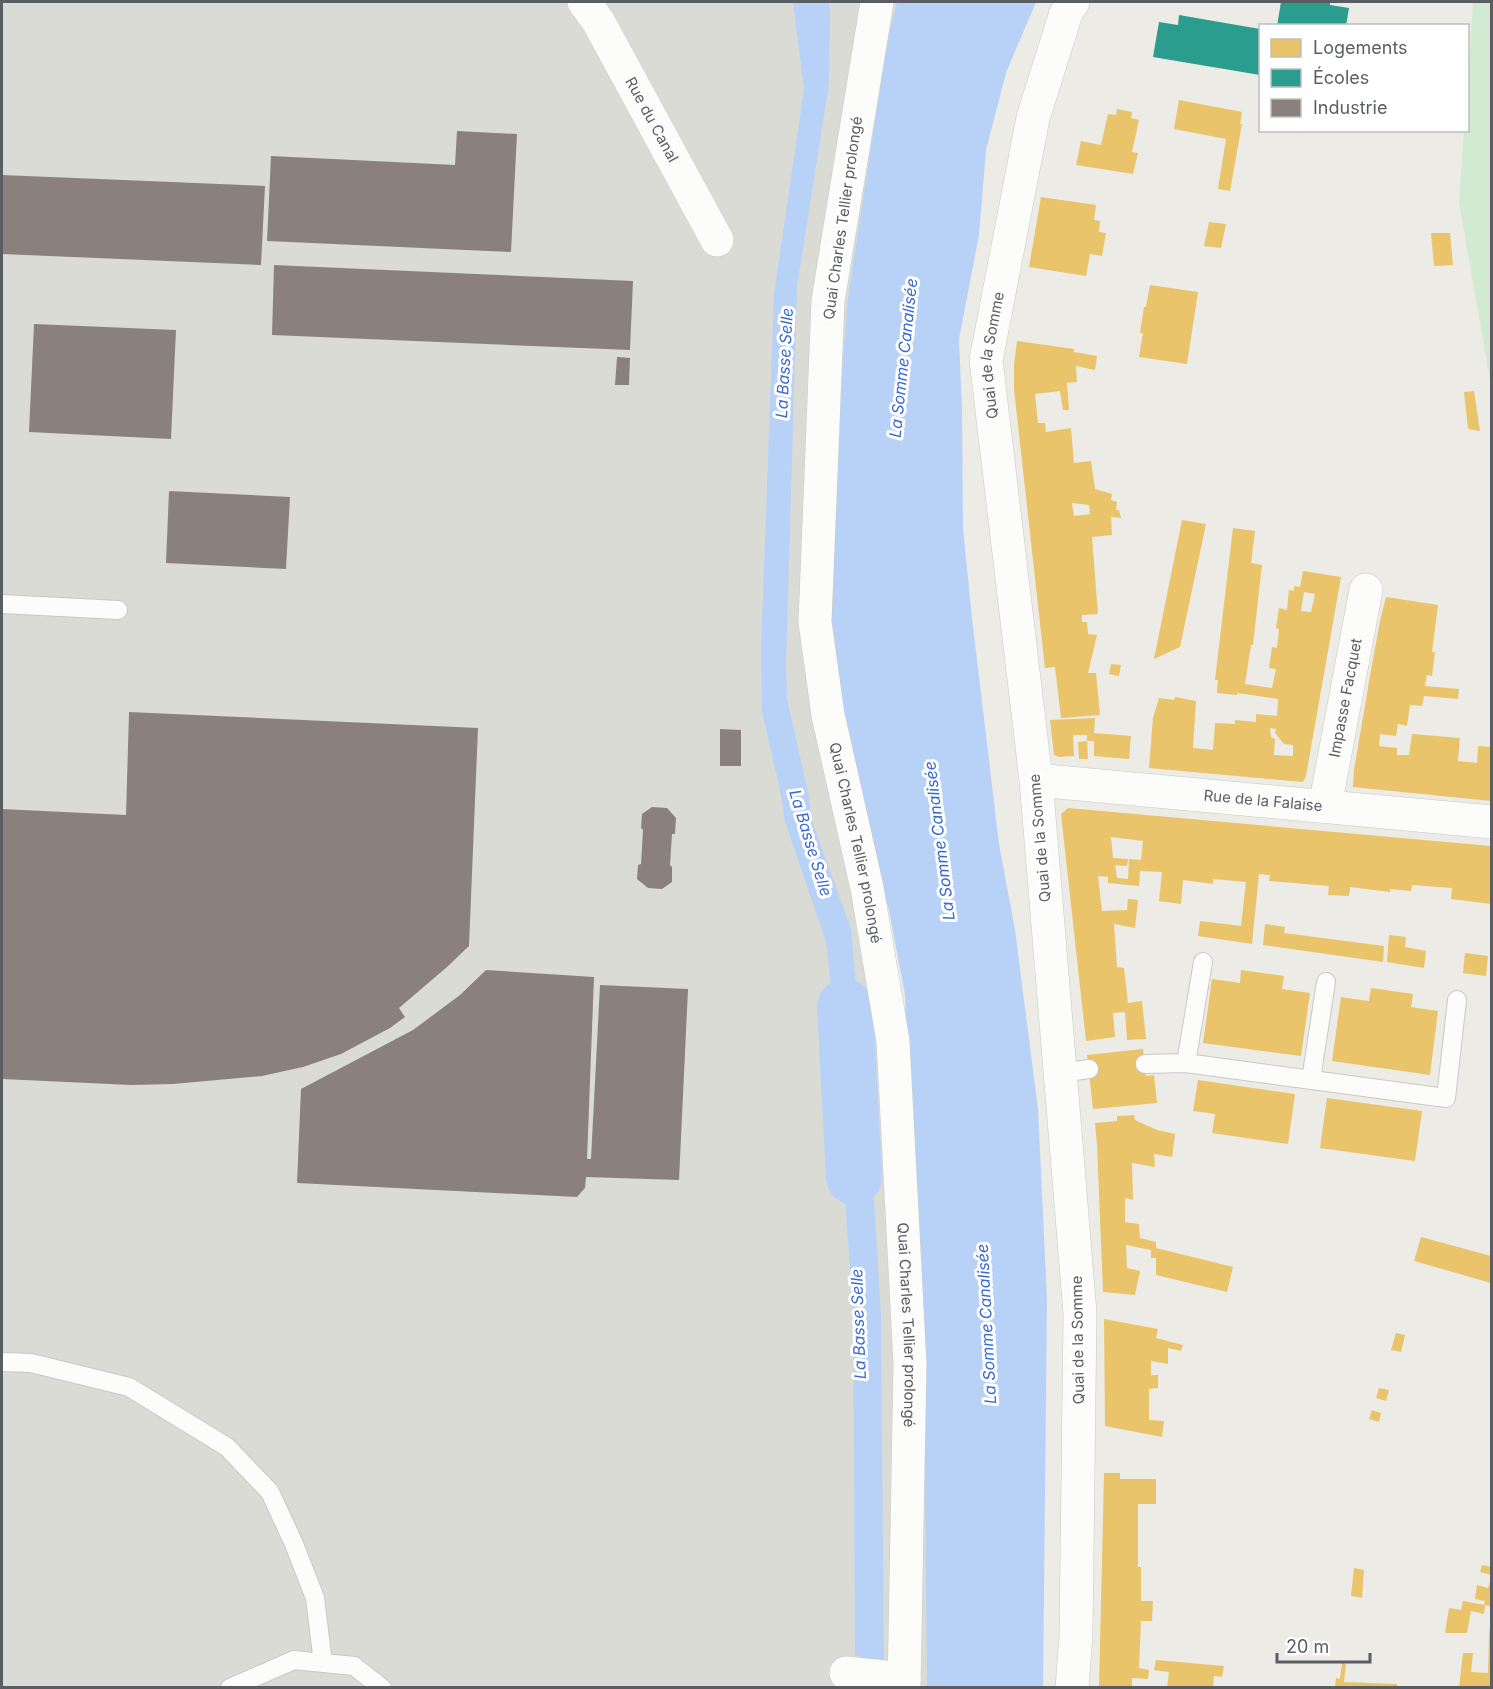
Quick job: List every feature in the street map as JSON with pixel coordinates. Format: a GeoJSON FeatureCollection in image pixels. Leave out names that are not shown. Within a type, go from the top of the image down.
{"type":"FeatureCollection","features":[{"type":"Feature","properties":{"kind":"street","name":"Rue du Canal"},"geometry":{"type":"LineString","coordinates":[[584,2],[598,21],[717,240]]}},
{"type":"Feature","properties":{"kind":"street","name":"Quai Charles Tellier prolongé"},"geometry":{"type":"LineString","coordinates":[[877,2],[828,300],[816,622],[828,715],[867,888],[892,1041],[910,1364],[904,1683]]}},
{"type":"Feature","properties":{"kind":"street","name":"Quai de la Somme"},"geometry":{"type":"LineString","coordinates":[[1072,1688],[1076,1636],[1080,1313],[1075,1071],[1036,780],[986,360],[1033,118],[1066,13],[1073,2]]}},
{"type":"Feature","properties":{"kind":"street","name":"Impasse Facquet"},"geometry":{"type":"LineString","coordinates":[[1325,806],[1366,590]]}},
{"type":"Feature","properties":{"kind":"street","name":"Rue de la Falaise"},"geometry":{"type":"LineString","coordinates":[[1036,780],[1491,822]]}},
{"type":"Feature","properties":{"kind":"street"},"geometry":{"type":"LineString","coordinates":[[846,1673],[904,1683]]}},
{"type":"Feature","properties":{"kind":"lane"},"geometry":{"type":"LineString","coordinates":[[2,604],[118,610]]}},
{"type":"Feature","properties":{"kind":"lane"},"geometry":{"type":"LineString","coordinates":[[1186,1063],[1203,962]]}},
{"type":"Feature","properties":{"kind":"lane"},"geometry":{"type":"LineString","coordinates":[[1311,1080],[1326,982]]}},
{"type":"Feature","properties":{"kind":"lane"},"geometry":{"type":"LineString","coordinates":[[1145,1064],[1186,1063],[1446,1098],[1457,1000]]}},
{"type":"Feature","properties":{"kind":"lane"},"geometry":{"type":"LineString","coordinates":[[2,1362],[31,1363],[129,1387],[227,1447],[270,1492],[294,1544],[315,1598],[323,1663]]}},
{"type":"Feature","properties":{"kind":"lane"},"geometry":{"type":"LineString","coordinates":[[230,1688],[294,1660],[354,1666],[382,1688]]}},
{"type":"Feature","properties":{"kind":"shaded area"},"geometry":{"type":"Polygon","coordinates":[[[2,2],[946,2],[851,634],[910,1364],[949,1687],[2,1688],[2,2]]]}},
{"type":"Feature","properties":{"kind":"green space"},"geometry":{"type":"Polygon","coordinates":[[[1473,2],[1492,2],[1491,386],[1459,202],[1464,132],[1469,132],[1469,64],[1473,2]]]}},
{"type":"Feature","properties":{"kind":"water"},"geometry":{"type":"Polygon","coordinates":[[[793,2],[829,2],[830,11],[829,84],[797,287],[786,665],[787,699],[809,796],[812,821],[851,929],[865,1079],[842,1085],[826,942],[785,822],[762,712],[761,649],[774,294],[804,89],[793,2]]]}},
{"type":"Feature","properties":{"kind":"water","name":"La Somme Canalisée"},"geometry":{"type":"Polygon","coordinates":[[[897,2],[1036,2],[1006,73],[986,150],[979,235],[959,339],[963,528],[972,618],[999,844],[1015,930],[1038,1109],[1047,1299],[1043,1687],[927,1687],[922,1378],[911,1174],[905,995],[889,910],[827,690],[834,468],[848,298],[887,42],[897,2]]]}},
{"type":"Feature","properties":{"kind":"water"},"geometry":{"type":"Polygon","coordinates":[[[866,1097],[869,1114],[881,1316],[884,1665],[882,1666],[855,1655],[853,1312],[843,1169],[842,1102],[866,1097]]]}},
{"type":"Feature","properties":{"kind":"building: Logements"},"geometry":{"type":"Polygon","coordinates":[[[1179,100],[1242,112],[1240,124],[1242,124],[1230,191],[1218,189],[1226,139],[1174,129],[1179,100]]]}},
{"type":"Feature","properties":{"kind":"building: Logements"},"geometry":{"type":"Polygon","coordinates":[[[1117,109],[1132,112],[1131,118],[1139,120],[1132,152],[1138,153],[1133,174],[1076,165],[1081,141],[1101,145],[1108,114],[1116,115],[1117,109]]]}},
{"type":"Feature","properties":{"kind":"building: Logements"},"geometry":{"type":"Polygon","coordinates":[[[1041,197],[1096,205],[1094,220],[1100,221],[1099,232],[1106,233],[1102,256],[1090,254],[1086,276],[1029,267],[1041,197]]]}},
{"type":"Feature","properties":{"kind":"building: Logements"},"geometry":{"type":"Polygon","coordinates":[[[1209,222],[1226,224],[1221,248],[1204,246],[1209,222]]]}},
{"type":"Feature","properties":{"kind":"building: Logements"},"geometry":{"type":"Polygon","coordinates":[[[1431,233],[1450,233],[1453,265],[1434,266],[1431,233]]]}},
{"type":"Feature","properties":{"kind":"building: Logements"},"geometry":{"type":"Polygon","coordinates":[[[1150,285],[1198,292],[1187,364],[1139,357],[1143,333],[1140,333],[1150,285]]]}},
{"type":"Feature","properties":{"kind":"building: Logements"},"geometry":{"type":"Polygon","coordinates":[[[1017,341],[1074,349],[1074,352],[1097,356],[1095,370],[1076,366],[1077,382],[1067,383],[1069,410],[1063,410],[1060,391],[1035,394],[1038,423],[1045,423],[1046,432],[1071,428],[1074,463],[1091,461],[1095,489],[1112,494],[1111,500],[1117,502],[1116,510],[1119,510],[1121,518],[1111,517],[1112,535],[1092,537],[1098,614],[1082,615],[1082,622],[1087,622],[1088,634],[1097,635],[1088,673],[1096,673],[1100,715],[1061,718],[1055,667],[1045,668],[1014,389],[1017,341]],[[1072,503],[1074,516],[1090,514],[1089,505],[1072,503]]]}},
{"type":"Feature","properties":{"kind":"building: Logements"},"geometry":{"type":"Polygon","coordinates":[[[1474,391],[1480,431],[1468,429],[1464,392],[1474,391]]]}},
{"type":"Feature","properties":{"kind":"building: Logements"},"geometry":{"type":"Polygon","coordinates":[[[1182,520],[1206,524],[1180,647],[1154,659],[1182,520]]]}},
{"type":"Feature","properties":{"kind":"building: Logements"},"geometry":{"type":"Polygon","coordinates":[[[1233,528],[1255,531],[1251,563],[1262,565],[1253,645],[1251,645],[1245,684],[1272,688],[1276,669],[1269,668],[1272,647],[1277,648],[1279,629],[1276,628],[1279,608],[1287,610],[1289,590],[1294,591],[1294,586],[1300,587],[1303,571],[1341,577],[1306,776],[1303,782],[1149,768],[1153,718],[1159,698],[1174,700],[1175,697],[1196,701],[1193,748],[1213,750],[1215,723],[1235,724],[1235,720],[1256,722],[1256,714],[1277,716],[1278,699],[1237,693],[1237,695],[1217,693],[1218,680],[1215,680],[1233,528]],[[1304,592],[1301,611],[1311,612],[1315,594],[1304,592]],[[1270,728],[1271,737],[1275,739],[1274,755],[1293,756],[1293,745],[1284,744],[1275,733],[1276,729],[1270,728]]]}},
{"type":"Feature","properties":{"kind":"building: Logements"},"geometry":{"type":"Polygon","coordinates":[[[1386,597],[1438,605],[1432,652],[1435,652],[1432,676],[1427,675],[1425,686],[1459,689],[1458,699],[1424,696],[1422,706],[1410,705],[1407,726],[1398,724],[1396,736],[1380,734],[1379,746],[1397,748],[1397,755],[1409,755],[1412,734],[1460,738],[1458,761],[1477,763],[1478,746],[1491,747],[1491,801],[1353,787],[1371,670],[1386,597]]]}},
{"type":"Feature","properties":{"kind":"building: Logements"},"geometry":{"type":"Polygon","coordinates":[[[1111,664],[1121,665],[1119,676],[1109,674],[1111,664]]]}},
{"type":"Feature","properties":{"kind":"building: Logements"},"geometry":{"type":"Polygon","coordinates":[[[1095,718],[1094,733],[1131,736],[1129,759],[1094,756],[1094,741],[1087,741],[1087,735],[1073,735],[1074,756],[1054,755],[1050,720],[1095,718]]]}},
{"type":"Feature","properties":{"kind":"building: Logements"},"geometry":{"type":"Polygon","coordinates":[[[1087,741],[1088,759],[1079,759],[1078,742],[1087,741]]]}},
{"type":"Feature","properties":{"kind":"building: Logements"},"geometry":{"type":"Polygon","coordinates":[[[1068,808],[1491,846],[1491,904],[1451,899],[1452,888],[1412,885],[1411,891],[1390,889],[1390,892],[1350,887],[1349,896],[1328,895],[1329,886],[1269,881],[1270,875],[1259,874],[1252,944],[1198,936],[1200,921],[1241,926],[1246,882],[1213,879],[1213,884],[1183,880],[1181,904],[1159,901],[1162,872],[1140,871],[1139,886],[1108,883],[1108,877],[1098,876],[1102,911],[1127,910],[1128,899],[1138,900],[1135,928],[1114,924],[1117,967],[1124,968],[1128,1003],[1142,1001],[1146,1039],[1127,1040],[1125,1012],[1113,1013],[1115,1037],[1086,1041],[1061,814],[1068,808]],[[1111,837],[1113,858],[1128,859],[1127,866],[1115,865],[1117,878],[1128,879],[1129,859],[1141,860],[1143,841],[1111,837]]]}},
{"type":"Feature","properties":{"kind":"building: Logements"},"geometry":{"type":"Polygon","coordinates":[[[1265,924],[1285,927],[1284,933],[1384,946],[1383,962],[1263,945],[1265,924]]]}},
{"type":"Feature","properties":{"kind":"building: Logements"},"geometry":{"type":"Polygon","coordinates":[[[1389,935],[1406,937],[1405,947],[1426,951],[1424,968],[1387,962],[1389,935]]]}},
{"type":"Feature","properties":{"kind":"building: Logements"},"geometry":{"type":"Polygon","coordinates":[[[1465,953],[1488,956],[1486,976],[1463,973],[1465,953]]]}},
{"type":"Feature","properties":{"kind":"building: Logements"},"geometry":{"type":"Polygon","coordinates":[[[1241,970],[1284,976],[1282,989],[1310,993],[1301,1056],[1203,1043],[1212,979],[1240,983],[1241,970]]]}},
{"type":"Feature","properties":{"kind":"building: Logements"},"geometry":{"type":"Polygon","coordinates":[[[1371,988],[1413,994],[1411,1007],[1438,1011],[1430,1075],[1332,1061],[1341,997],[1369,1001],[1371,988]]]}},
{"type":"Feature","properties":{"kind":"building: Logements"},"geometry":{"type":"Polygon","coordinates":[[[1143,1049],[1146,1076],[1154,1075],[1157,1103],[1093,1109],[1087,1055],[1143,1049]]]}},
{"type":"Feature","properties":{"kind":"building: Logements"},"geometry":{"type":"Polygon","coordinates":[[[1198,1080],[1295,1094],[1288,1144],[1212,1133],[1215,1114],[1193,1111],[1198,1080]]]}},
{"type":"Feature","properties":{"kind":"building: Logements"},"geometry":{"type":"Polygon","coordinates":[[[1327,1098],[1422,1111],[1415,1161],[1320,1148],[1327,1098]]]}},
{"type":"Feature","properties":{"kind":"building: Logements"},"geometry":{"type":"Polygon","coordinates":[[[1134,1115],[1135,1120],[1157,1130],[1175,1134],[1172,1157],[1154,1154],[1155,1167],[1132,1163],[1133,1200],[1125,1198],[1125,1222],[1139,1224],[1140,1238],[1156,1242],[1156,1248],[1233,1267],[1227,1292],[1156,1275],[1156,1258],[1151,1258],[1151,1250],[1126,1245],[1127,1268],[1140,1271],[1135,1295],[1103,1292],[1095,1123],[1117,1121],[1117,1116],[1134,1115]]]}},
{"type":"Feature","properties":{"kind":"building: Logements"},"geometry":{"type":"Polygon","coordinates":[[[1421,1237],[1491,1256],[1491,1283],[1414,1261],[1421,1237]]]}},
{"type":"Feature","properties":{"kind":"building: Logements"},"geometry":{"type":"Polygon","coordinates":[[[1104,1319],[1158,1329],[1156,1338],[1183,1345],[1181,1351],[1168,1348],[1168,1364],[1151,1361],[1151,1375],[1158,1375],[1158,1388],[1149,1389],[1149,1420],[1164,1421],[1162,1437],[1105,1426],[1104,1319]]]}},
{"type":"Feature","properties":{"kind":"building: Logements"},"geometry":{"type":"Polygon","coordinates":[[[1396,1333],[1405,1335],[1401,1352],[1391,1350],[1396,1333]]]}},
{"type":"Feature","properties":{"kind":"building: Logements"},"geometry":{"type":"Polygon","coordinates":[[[1379,1388],[1389,1390],[1386,1401],[1376,1398],[1379,1388]]]}},
{"type":"Feature","properties":{"kind":"building: Logements"},"geometry":{"type":"Polygon","coordinates":[[[1372,1410],[1381,1413],[1379,1422],[1369,1419],[1372,1410]]]}},
{"type":"Feature","properties":{"kind":"building: Logements"},"geometry":{"type":"Polygon","coordinates":[[[1104,1473],[1120,1473],[1120,1479],[1156,1479],[1156,1504],[1138,1504],[1138,1567],[1141,1567],[1141,1601],[1153,1601],[1152,1621],[1141,1621],[1139,1668],[1149,1670],[1148,1679],[1132,1678],[1132,1688],[1099,1688],[1104,1473]]]}},
{"type":"Feature","properties":{"kind":"building: Logements"},"geometry":{"type":"Polygon","coordinates":[[[1482,1565],[1491,1567],[1491,1575],[1480,1572],[1482,1565]]]}},
{"type":"Feature","properties":{"kind":"building: Logements"},"geometry":{"type":"Polygon","coordinates":[[[1354,1568],[1364,1570],[1362,1598],[1351,1596],[1354,1568]]]}},
{"type":"Feature","properties":{"kind":"building: Logements"},"geometry":{"type":"Polygon","coordinates":[[[1491,1578],[1491,1606],[1484,1605],[1485,1601],[1475,1599],[1477,1585],[1488,1588],[1491,1578]]]}},
{"type":"Feature","properties":{"kind":"building: Logements"},"geometry":{"type":"Polygon","coordinates":[[[1463,1601],[1485,1605],[1484,1614],[1471,1611],[1467,1633],[1445,1633],[1449,1608],[1461,1610],[1463,1601]]]}},
{"type":"Feature","properties":{"kind":"building: Logements"},"geometry":{"type":"Polygon","coordinates":[[[1490,1626],[1491,1688],[1459,1688],[1463,1653],[1473,1653],[1471,1672],[1488,1673],[1490,1626]]]}},
{"type":"Feature","properties":{"kind":"building: Logements"},"geometry":{"type":"Polygon","coordinates":[[[1156,1660],[1224,1666],[1222,1677],[1214,1676],[1213,1688],[1167,1688],[1169,1672],[1154,1670],[1156,1660]]]}},
{"type":"Feature","properties":{"kind":"building: Logements"},"geometry":{"type":"Polygon","coordinates":[[[1342,1663],[1346,1664],[1344,1682],[1397,1684],[1397,1688],[1335,1688],[1336,1678],[1340,1679],[1342,1663]]]}},
{"type":"Feature","properties":{"kind":"building: Écoles"},"geometry":{"type":"Polygon","coordinates":[[[1281,2],[1330,2],[1330,5],[1349,8],[1346,24],[1277,24],[1281,2]]]}},
{"type":"Feature","properties":{"kind":"building: Écoles"},"geometry":{"type":"Polygon","coordinates":[[[1179,15],[1259,29],[1259,75],[1153,57],[1159,22],[1178,25],[1179,15]]]}},
{"type":"Feature","properties":{"kind":"building: Industrie"},"geometry":{"type":"Polygon","coordinates":[[[457,131],[517,134],[511,252],[267,241],[271,156],[455,165],[457,131]]]}},
{"type":"Feature","properties":{"kind":"building: Industrie"},"geometry":{"type":"Polygon","coordinates":[[[2,175],[265,186],[261,265],[2,254],[2,175]]]}},
{"type":"Feature","properties":{"kind":"building: Industrie"},"geometry":{"type":"Polygon","coordinates":[[[274,265],[633,281],[630,350],[272,335],[274,265]]]}},
{"type":"Feature","properties":{"kind":"building: Industrie"},"geometry":{"type":"Polygon","coordinates":[[[34,324],[176,330],[171,439],[29,432],[34,324]]]}},
{"type":"Feature","properties":{"kind":"building: Industrie"},"geometry":{"type":"Polygon","coordinates":[[[617,357],[630,358],[629,385],[615,385],[617,357]]]}},
{"type":"Feature","properties":{"kind":"building: Industrie"},"geometry":{"type":"Polygon","coordinates":[[[169,491],[290,497],[286,569],[166,563],[169,491]]]}},
{"type":"Feature","properties":{"kind":"building: Industrie"},"geometry":{"type":"Polygon","coordinates":[[[129,712],[478,728],[469,946],[399,1008],[405,1017],[390,1028],[341,1054],[303,1067],[262,1076],[173,1084],[131,1085],[2,1079],[2,809],[126,815],[129,712]]]}},
{"type":"Feature","properties":{"kind":"building: Industrie"},"geometry":{"type":"Polygon","coordinates":[[[720,729],[741,730],[741,766],[720,766],[720,729]]]}},
{"type":"Feature","properties":{"kind":"building: Industrie"},"geometry":{"type":"Polygon","coordinates":[[[652,807],[667,808],[676,818],[675,834],[672,834],[670,865],[672,882],[662,889],[648,888],[637,879],[638,865],[641,864],[642,814],[652,807]]]}},
{"type":"Feature","properties":{"kind":"building: Industrie"},"geometry":{"type":"Polygon","coordinates":[[[486,970],[594,977],[587,1159],[591,1159],[600,985],[688,989],[679,1180],[586,1177],[585,1188],[577,1197],[297,1183],[301,1089],[413,1030],[460,995],[486,970]]]}},
{"type":"Feature","properties":{"kind":"waterway","name":"La Basse Selle"},"geometry":{"type":"LineString","coordinates":[[845,1007],[854,1177]]}}]}
